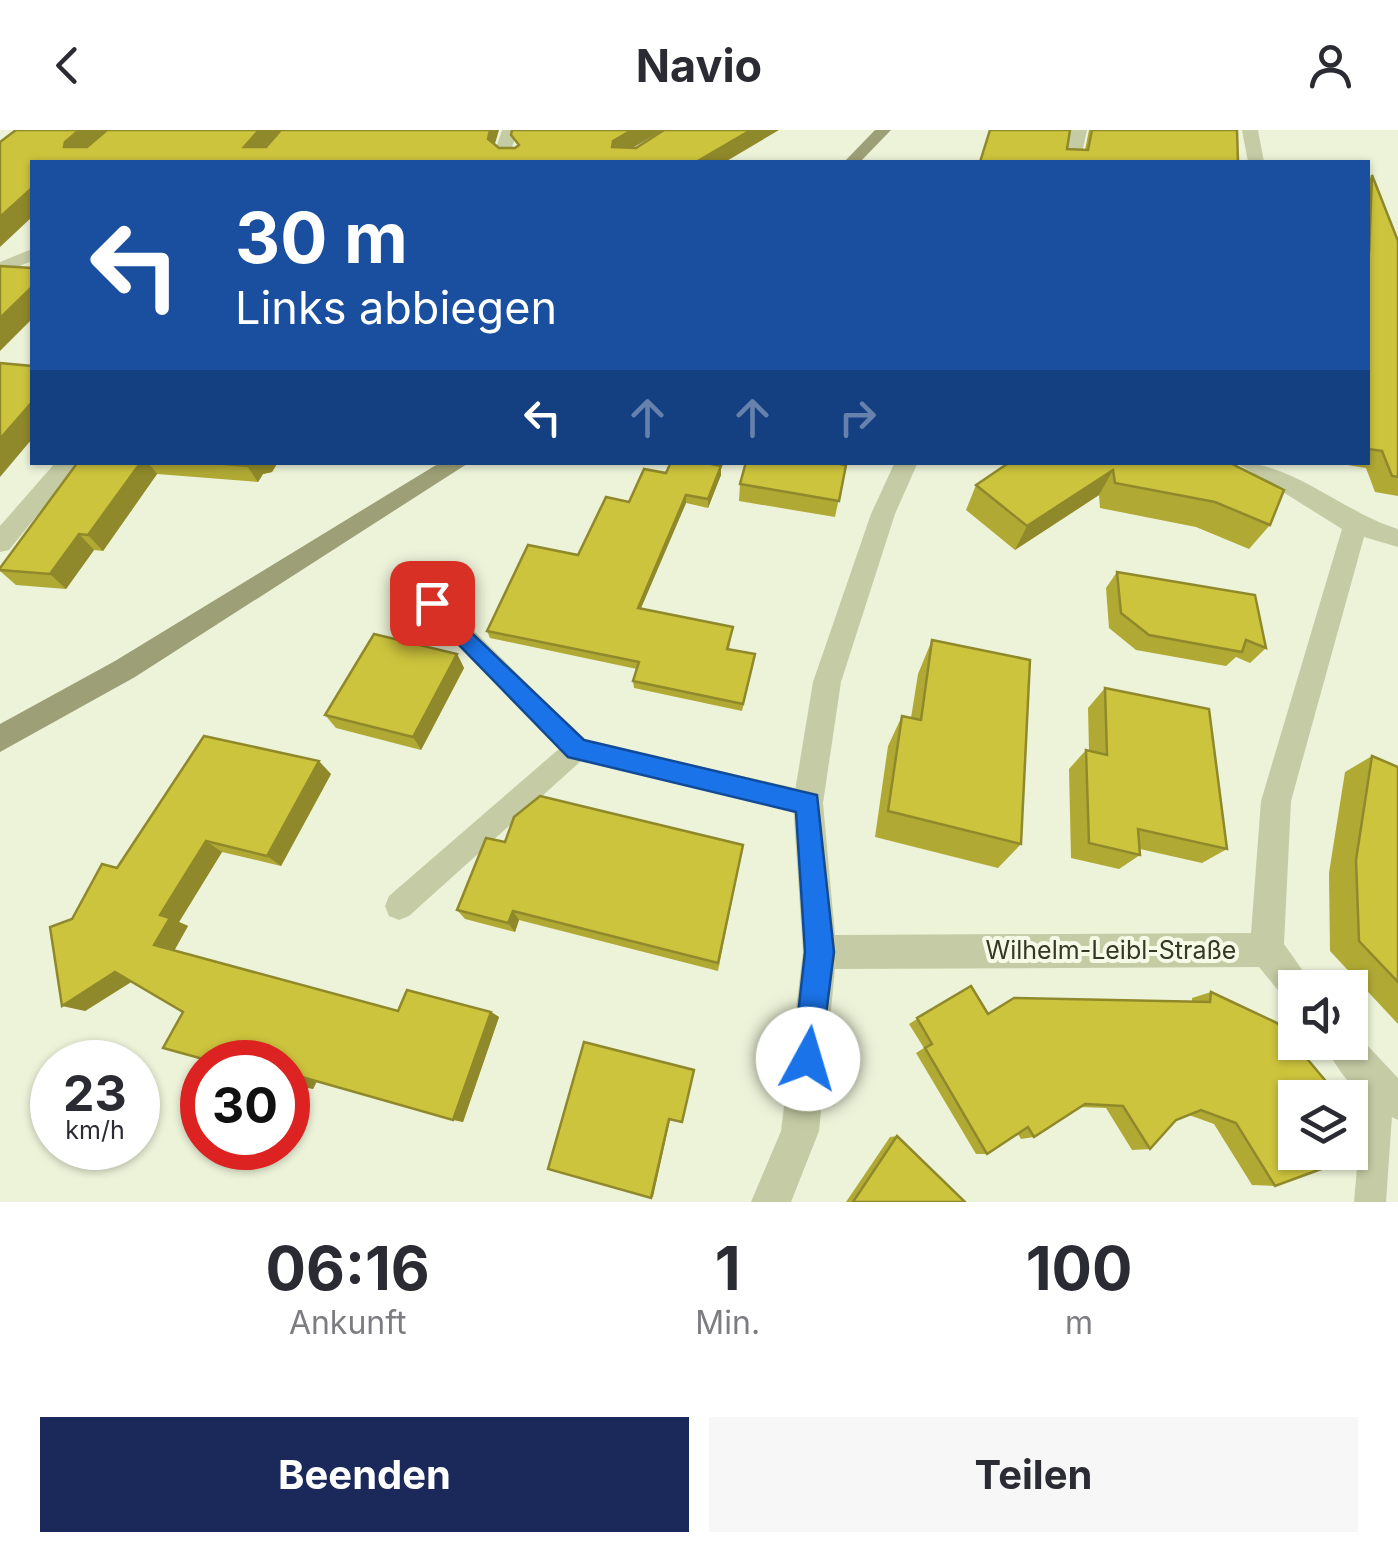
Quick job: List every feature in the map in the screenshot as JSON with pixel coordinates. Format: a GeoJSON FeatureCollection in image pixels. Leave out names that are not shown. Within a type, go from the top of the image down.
{"type":"FeatureCollection","features":[{"type":"Feature","properties":{"kind":"main road"},"geometry":{"type":"LineString","coordinates":[[854,160],[883,130]]}},
{"type":"Feature","properties":{"kind":"main road"},"geometry":{"type":"LineString","coordinates":[[0,739],[125,668],[450,468]]}},
{"type":"Feature","properties":{"kind":"street"},"geometry":{"type":"LineString","coordinates":[[508,160],[502,154],[510,130]]}},
{"type":"Feature","properties":{"kind":"street"},"geometry":{"type":"LineString","coordinates":[[1072,160],[1080,130]]}},
{"type":"Feature","properties":{"kind":"street"},"geometry":{"type":"LineString","coordinates":[[1250,130],[1256,160]]}},
{"type":"Feature","properties":{"kind":"street"},"geometry":{"type":"LineString","coordinates":[[0,269],[30,255]]}},
{"type":"Feature","properties":{"kind":"street"},"geometry":{"type":"LineString","coordinates":[[0,544],[66,465]]}},
{"type":"Feature","properties":{"kind":"street"},"geometry":{"type":"LineString","coordinates":[[771,1202],[800,1131],[820,952],[808,803],[827,682],[883,514],[906,465]]}},
{"type":"Feature","properties":{"kind":"street"},"geometry":{"type":"LineString","coordinates":[[1251,465],[1354,525],[1398,538]]}},
{"type":"Feature","properties":{"kind":"street","name":"Wilhelm-Leibl-Straße"},"geometry":{"type":"LineString","coordinates":[[820,952],[1267,950],[1276,801],[1354,525]]}},
{"type":"Feature","properties":{"kind":"street"},"geometry":{"type":"LineString","coordinates":[[1267,950],[1283,970]]}},
{"type":"Feature","properties":{"kind":"street"},"geometry":{"type":"LineString","coordinates":[[1358,1060],[1388,1094]]}},
{"type":"Feature","properties":{"kind":"lane"},"geometry":{"type":"LineString","coordinates":[[432,603],[577,750],[808,803]]}},
{"type":"Feature","properties":{"kind":"lane"},"geometry":{"type":"LineString","coordinates":[[398,906],[577,750]]}},
{"type":"Feature","properties":{"kind":"lane"},"geometry":{"type":"LineString","coordinates":[[1370,1202],[1388,1094]]}},
{"type":"Feature","properties":{"kind":"building"},"geometry":{"type":"Polygon","coordinates":[[[16,130],[79,130],[64,147],[87,147],[107,130],[259,130],[244,147],[266,147],[281,130],[490,130],[488,139],[499,148],[515,148],[519,145],[511,135],[512,130],[632,130],[613,141],[612,147],[636,148],[664,130],[751,130],[699,160],[30,160],[30,190],[0,217],[0,142],[16,130]]]}},
{"type":"Feature","properties":{"kind":"building"},"geometry":{"type":"Polygon","coordinates":[[[990,130],[1070,130],[1067,149],[1088,150],[1092,130],[1237,130],[1238,160],[981,160],[990,130]]]}},
{"type":"Feature","properties":{"kind":"building"},"geometry":{"type":"Polygon","coordinates":[[[1372,175],[1398,241],[1398,477],[1392,476],[1382,451],[1370,449],[1372,175]]]}},
{"type":"Feature","properties":{"kind":"building"},"geometry":{"type":"Polygon","coordinates":[[[0,266],[30,268],[30,289],[0,318],[0,266]]]}},
{"type":"Feature","properties":{"kind":"building"},"geometry":{"type":"Polygon","coordinates":[[[0,363],[30,366],[30,404],[0,439],[0,363]]]}},
{"type":"Feature","properties":{"kind":"building"},"geometry":{"type":"Polygon","coordinates":[[[76,465],[139,465],[88,535],[79,534],[50,574],[0,568],[76,465]]]}},
{"type":"Feature","properties":{"kind":"building"},"geometry":{"type":"Polygon","coordinates":[[[670,465],[721,466],[708,499],[686,495],[638,608],[733,627],[727,649],[755,654],[743,704],[633,681],[639,662],[487,631],[528,545],[578,555],[606,497],[629,502],[644,469],[666,473],[670,465]]]}},
{"type":"Feature","properties":{"kind":"building"},"geometry":{"type":"Polygon","coordinates":[[[745,465],[846,465],[839,501],[740,484],[745,465]]]}},
{"type":"Feature","properties":{"kind":"building"},"geometry":{"type":"Polygon","coordinates":[[[1006,465],[1234,465],[1284,490],[1270,525],[1215,502],[1115,483],[1113,470],[1027,526],[976,485],[1006,465]]]}},
{"type":"Feature","properties":{"kind":"building"},"geometry":{"type":"Polygon","coordinates":[[[1117,572],[1255,595],[1266,648],[1246,640],[1242,652],[1149,635],[1121,613],[1117,572]]]}},
{"type":"Feature","properties":{"kind":"building"},"geometry":{"type":"Polygon","coordinates":[[[374,634],[457,654],[413,737],[325,715],[374,634]]]}},
{"type":"Feature","properties":{"kind":"building"},"geometry":{"type":"Polygon","coordinates":[[[932,640],[1030,660],[1021,844],[888,811],[902,716],[921,720],[932,640]]]}},
{"type":"Feature","properties":{"kind":"building"},"geometry":{"type":"Polygon","coordinates":[[[1105,688],[1209,709],[1227,849],[1138,829],[1140,855],[1089,843],[1086,750],[1107,755],[1105,688]]]}},
{"type":"Feature","properties":{"kind":"building"},"geometry":{"type":"Polygon","coordinates":[[[204,736],[319,761],[267,856],[206,841],[160,915],[170,918],[154,945],[398,1011],[407,990],[491,1012],[453,1120],[310,1079],[310,1040],[180,1040],[180,1053],[163,1048],[183,1012],[115,972],[62,1006],[50,927],[72,919],[102,864],[117,868],[204,736]]]}},
{"type":"Feature","properties":{"kind":"building"},"geometry":{"type":"Polygon","coordinates":[[[1372,756],[1398,767],[1398,982],[1359,941],[1356,860],[1372,756]]]}},
{"type":"Feature","properties":{"kind":"building"},"geometry":{"type":"Polygon","coordinates":[[[540,796],[743,845],[718,963],[513,911],[508,923],[457,910],[486,838],[505,842],[514,817],[540,796]]]}},
{"type":"Feature","properties":{"kind":"building"},"geometry":{"type":"Polygon","coordinates":[[[971,986],[988,1014],[1014,998],[1210,1002],[1211,992],[1277,1023],[1278,1060],[1308,1060],[1325,1080],[1278,1080],[1278,1170],[1319,1170],[1275,1186],[1236,1123],[1201,1110],[1176,1120],[1150,1149],[1123,1106],[1085,1104],[1034,1137],[1028,1127],[987,1154],[925,1048],[932,1044],[917,1018],[971,986]]]}},
{"type":"Feature","properties":{"kind":"building"},"geometry":{"type":"Polygon","coordinates":[[[584,1042],[694,1070],[682,1122],[669,1119],[651,1198],[548,1169],[584,1042]]]}},
{"type":"Feature","properties":{"kind":"building"},"geometry":{"type":"Polygon","coordinates":[[[897,1136],[965,1202],[853,1202],[897,1136]]]}},
{"type":"Feature","properties":{"kind":"route"},"geometry":{"type":"LineString","coordinates":[[432,603],[577,750],[808,803],[820,952],[808,1059]]}}]}
